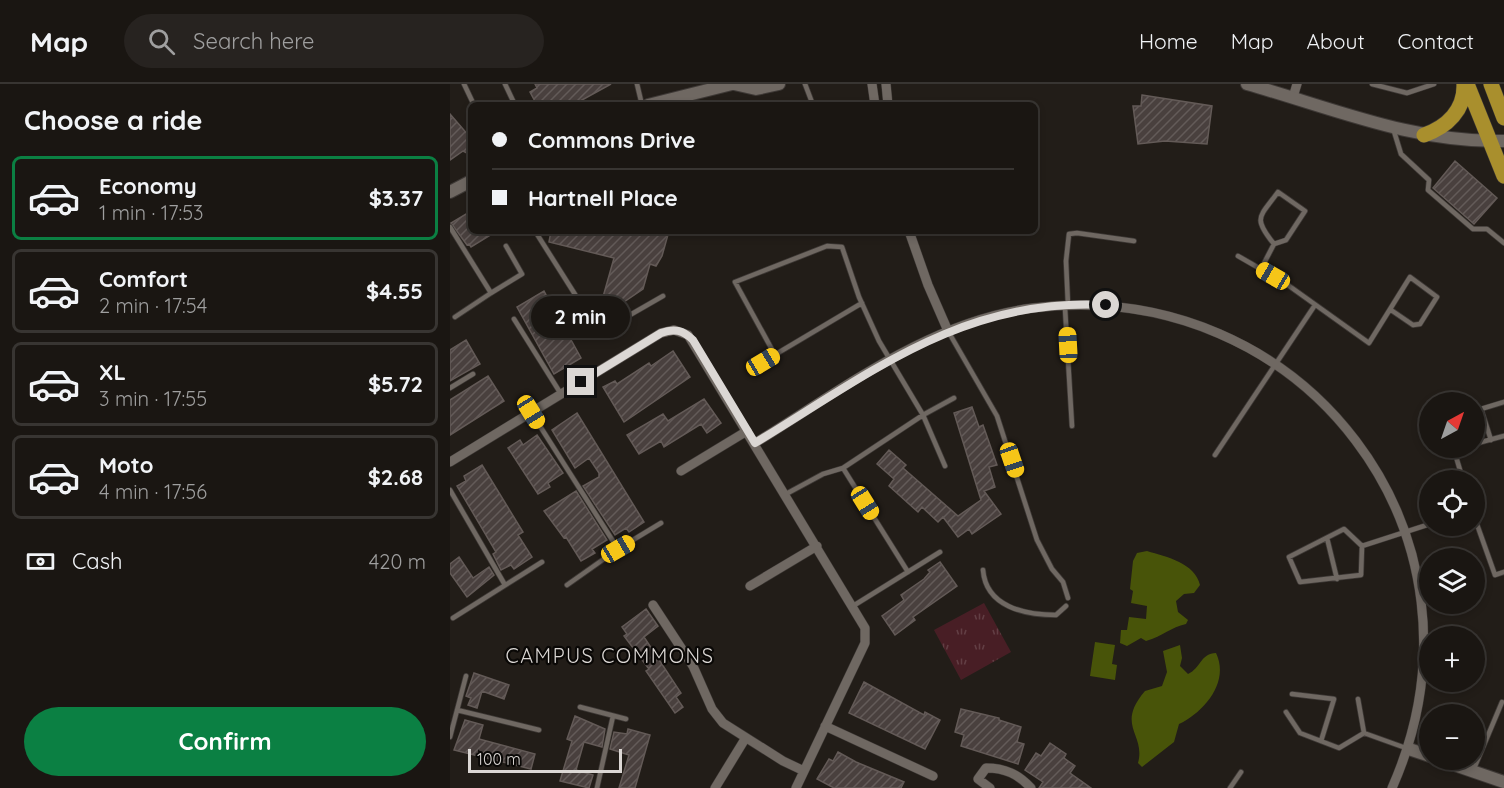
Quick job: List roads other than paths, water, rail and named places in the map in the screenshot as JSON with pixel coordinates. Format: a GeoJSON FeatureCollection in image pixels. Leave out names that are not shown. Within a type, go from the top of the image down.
{"type":"FeatureCollection","features":[{"type":"Feature","properties":{"kind":"main road"},"geometry":{"type":"LineString","coordinates":[[1424,135],[1436,131],[1453,117],[1465,96],[1466,84]]}},
{"type":"Feature","properties":{"kind":"main road"},"geometry":{"type":"LineString","coordinates":[[1466,84],[1504,176]]}},
{"type":"Feature","properties":{"kind":"main road"},"geometry":{"type":"LineString","coordinates":[[1491,84],[1504,118]]}},
{"type":"Feature","properties":{"kind":"street"},"geometry":{"type":"LineString","coordinates":[[660,102],[733,84],[756,89],[779,84]]}},
{"type":"Feature","properties":{"kind":"street"},"geometry":{"type":"LineString","coordinates":[[872,84],[875,102]]}},
{"type":"Feature","properties":{"kind":"street"},"geometry":{"type":"LineString","coordinates":[[885,84],[888,102]]}},
{"type":"Feature","properties":{"kind":"street"},"geometry":{"type":"LineString","coordinates":[[1246,84],[1393,128],[1424,135],[1504,141]]}},
{"type":"Feature","properties":{"kind":"street"},"geometry":{"type":"LineString","coordinates":[[1293,97],[1297,84]]}},
{"type":"Feature","properties":{"kind":"street"},"geometry":{"type":"LineString","coordinates":[[450,192],[468,183]]}},
{"type":"Feature","properties":{"kind":"street"},"geometry":{"type":"LineString","coordinates":[[910,234],[927,285],[948,331]]}},
{"type":"Feature","properties":{"kind":"street"},"geometry":{"type":"LineString","coordinates":[[755,443],[890,361],[948,331],[1007,312],[1067,305],[1118,306],[1179,318],[1225,335],[1276,363],[1309,387],[1351,428],[1389,483],[1410,531],[1421,568],[1428,635],[1424,692],[1409,749],[1392,788]]}},
{"type":"Feature","properties":{"kind":"street"},"geometry":{"type":"LineString","coordinates":[[450,462],[661,333],[682,331],[693,340],[865,628],[865,643],[796,788]]}},
{"type":"Feature","properties":{"kind":"street"},"geometry":{"type":"LineString","coordinates":[[681,471],[747,430]]}},
{"type":"Feature","properties":{"kind":"street"},"geometry":{"type":"LineString","coordinates":[[750,586],[817,546]]}},
{"type":"Feature","properties":{"kind":"street"},"geometry":{"type":"LineString","coordinates":[[653,605],[693,666],[712,709],[723,723],[745,739],[804,771]]}},
{"type":"Feature","properties":{"kind":"street"},"geometry":{"type":"LineString","coordinates":[[825,726],[933,776]]}},
{"type":"Feature","properties":{"kind":"street"},"geometry":{"type":"LineString","coordinates":[[715,788],[745,739]]}},
{"type":"Feature","properties":{"kind":"street"},"geometry":{"type":"LineString","coordinates":[[1409,749],[1419,752]]}},
{"type":"Feature","properties":{"kind":"street"},"geometry":{"type":"LineString","coordinates":[[990,788],[978,779],[986,768],[1007,771],[1022,778],[1031,788]]}},
{"type":"Feature","properties":{"kind":"street"},"geometry":{"type":"LineString","coordinates":[[1470,770],[1504,782]]}},
{"type":"Feature","properties":{"kind":"lane"},"geometry":{"type":"LineString","coordinates":[[464,84],[473,102]]}},
{"type":"Feature","properties":{"kind":"lane"},"geometry":{"type":"LineString","coordinates":[[505,84],[514,102]]}},
{"type":"Feature","properties":{"kind":"lane"},"geometry":{"type":"LineString","coordinates":[[637,84],[641,102]]}},
{"type":"Feature","properties":{"kind":"lane"},"geometry":{"type":"LineString","coordinates":[[805,84],[810,102]]}},
{"type":"Feature","properties":{"kind":"lane"},"geometry":{"type":"LineString","coordinates":[[1372,84],[1407,93],[1434,84]]}},
{"type":"Feature","properties":{"kind":"lane"},"geometry":{"type":"LineString","coordinates":[[1393,128],[1401,154],[1429,180],[1428,190],[1473,230],[1487,229],[1504,243]]}},
{"type":"Feature","properties":{"kind":"lane"},"geometry":{"type":"LineString","coordinates":[[1261,269],[1274,244],[1286,240],[1305,211],[1278,192],[1260,217],[1261,227],[1274,244]]}},
{"type":"Feature","properties":{"kind":"lane"},"geometry":{"type":"LineString","coordinates":[[450,227],[491,294]]}},
{"type":"Feature","properties":{"kind":"lane"},"geometry":{"type":"LineString","coordinates":[[1072,426],[1066,261],[1069,234],[1077,232],[1134,241]]}},
{"type":"Feature","properties":{"kind":"lane"},"geometry":{"type":"LineString","coordinates":[[537,234],[595,326],[602,329],[609,327],[663,296]]}},
{"type":"Feature","properties":{"kind":"lane"},"geometry":{"type":"LineString","coordinates":[[455,317],[522,274],[506,246]]}},
{"type":"Feature","properties":{"kind":"lane"},"geometry":{"type":"LineString","coordinates":[[775,355],[735,282],[827,246],[842,247],[862,303],[890,361],[923,415],[945,466]]}},
{"type":"Feature","properties":{"kind":"lane"},"geometry":{"type":"LineString","coordinates":[[1238,256],[1261,269],[1370,343],[1410,277],[1437,297],[1420,324],[1413,325],[1391,310]]}},
{"type":"Feature","properties":{"kind":"lane"},"geometry":{"type":"LineString","coordinates":[[751,369],[862,303]]}},
{"type":"Feature","properties":{"kind":"lane"},"geometry":{"type":"LineString","coordinates":[[1215,455],[1315,305]]}},
{"type":"Feature","properties":{"kind":"lane"},"geometry":{"type":"LineString","coordinates":[[514,319],[561,394]]}},
{"type":"Feature","properties":{"kind":"lane"},"geometry":{"type":"LineString","coordinates":[[948,331],[997,416],[1037,540],[1052,569],[1063,582],[1068,598]]}},
{"type":"Feature","properties":{"kind":"lane"},"geometry":{"type":"LineString","coordinates":[[450,388],[473,374]]}},
{"type":"Feature","properties":{"kind":"lane"},"geometry":{"type":"LineString","coordinates":[[786,494],[823,474],[843,468],[923,415],[954,398]]}},
{"type":"Feature","properties":{"kind":"lane"},"geometry":{"type":"LineString","coordinates":[[1491,440],[1481,409],[1504,402]]}},
{"type":"Feature","properties":{"kind":"lane"},"geometry":{"type":"LineString","coordinates":[[531,412],[618,549]]}},
{"type":"Feature","properties":{"kind":"lane"},"geometry":{"type":"LineString","coordinates":[[1485,441],[1504,436]]}},
{"type":"Feature","properties":{"kind":"lane"},"geometry":{"type":"LineString","coordinates":[[843,468],[908,572]]}},
{"type":"Feature","properties":{"kind":"lane"},"geometry":{"type":"LineString","coordinates":[[450,490],[505,585]]}},
{"type":"Feature","properties":{"kind":"lane"},"geometry":{"type":"LineString","coordinates":[[567,585],[618,549],[661,523]]}},
{"type":"Feature","properties":{"kind":"lane"},"geometry":{"type":"LineString","coordinates":[[1362,546],[1419,528]]}},
{"type":"Feature","properties":{"kind":"lane"},"geometry":{"type":"LineString","coordinates":[[1344,529],[1362,546],[1361,576],[1300,582],[1289,557],[1327,538],[1344,529]]}},
{"type":"Feature","properties":{"kind":"lane"},"geometry":{"type":"LineString","coordinates":[[1481,536],[1495,575],[1504,572]]}},
{"type":"Feature","properties":{"kind":"lane"},"geometry":{"type":"LineString","coordinates":[[1327,538],[1337,579]]}},
{"type":"Feature","properties":{"kind":"lane"},"geometry":{"type":"LineString","coordinates":[[853,606],[940,552]]}},
{"type":"Feature","properties":{"kind":"lane"},"geometry":{"type":"LineString","coordinates":[[453,618],[542,562]]}},
{"type":"Feature","properties":{"kind":"lane"},"geometry":{"type":"LineString","coordinates":[[983,570],[984,582],[994,597],[1017,611],[1056,615],[1066,606]]}},
{"type":"Feature","properties":{"kind":"lane"},"geometry":{"type":"LineString","coordinates":[[450,737],[466,676]]}},
{"type":"Feature","properties":{"kind":"lane"},"geometry":{"type":"LineString","coordinates":[[1292,694],[1334,699],[1321,741]]}},
{"type":"Feature","properties":{"kind":"lane"},"geometry":{"type":"LineString","coordinates":[[1358,699],[1364,732]]}},
{"type":"Feature","properties":{"kind":"lane"},"geometry":{"type":"LineString","coordinates":[[1473,771],[1502,702]]}},
{"type":"Feature","properties":{"kind":"lane"},"geometry":{"type":"LineString","coordinates":[[580,707],[626,719]]}},
{"type":"Feature","properties":{"kind":"lane"},"geometry":{"type":"LineString","coordinates":[[457,710],[539,730]]}},
{"type":"Feature","properties":{"kind":"lane"},"geometry":{"type":"LineString","coordinates":[[1286,712],[1300,733],[1339,748],[1364,732]]}},
{"type":"Feature","properties":{"kind":"lane"},"geometry":{"type":"LineString","coordinates":[[597,788],[613,716]]}},
{"type":"Feature","properties":{"kind":"lane"},"geometry":{"type":"LineString","coordinates":[[1497,716],[1504,718]]}},
{"type":"Feature","properties":{"kind":"lane"},"geometry":{"type":"LineString","coordinates":[[1364,732],[1409,749]]}},
{"type":"Feature","properties":{"kind":"lane"},"geometry":{"type":"LineString","coordinates":[[1230,788],[1240,772]]}},
{"type":"Feature","properties":{"kind":"district","name":"CAMPUS COMMONS"},"geometry":{"type":"Point","coordinates":[610,656]}}]}
